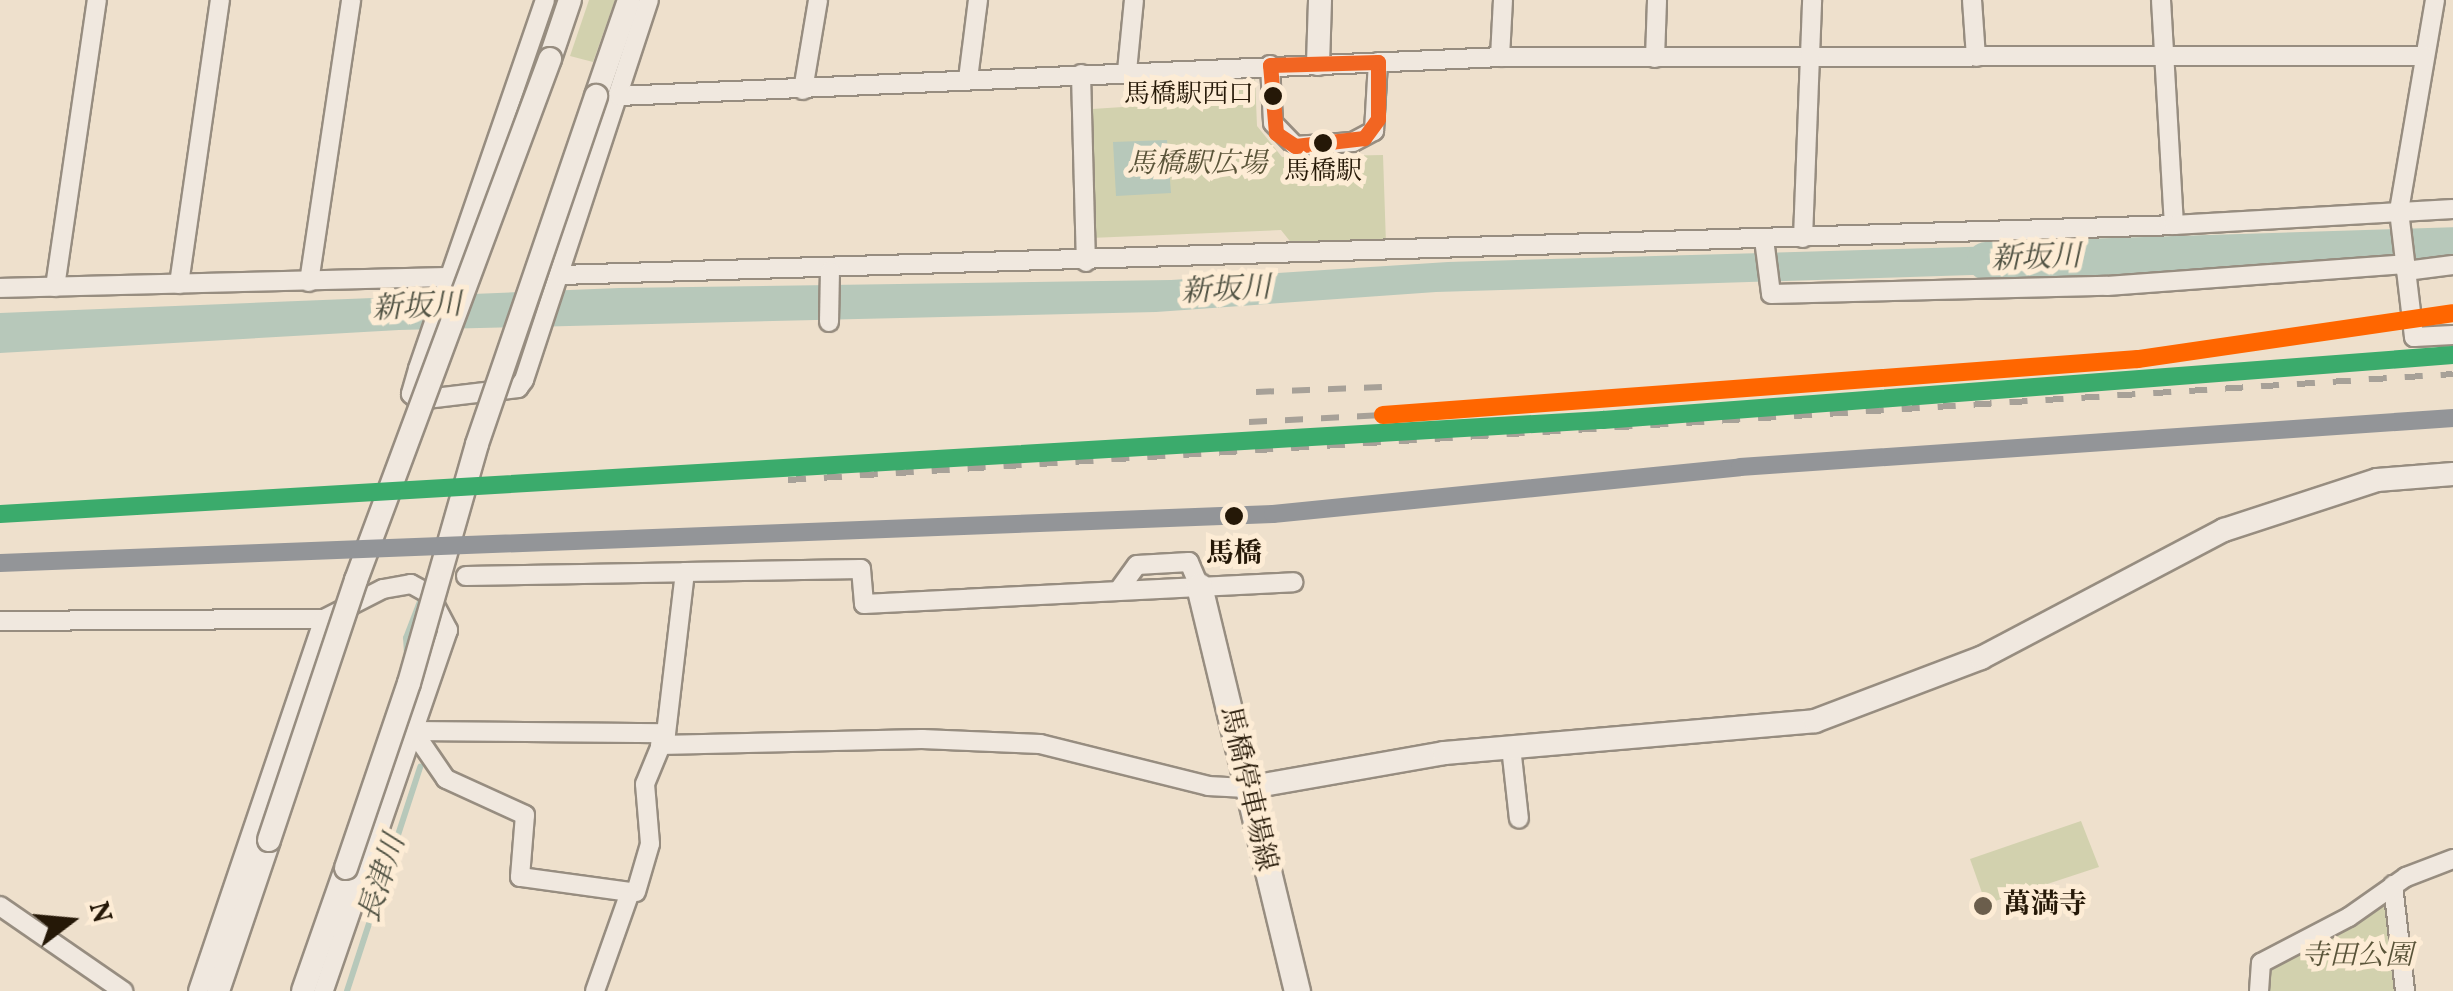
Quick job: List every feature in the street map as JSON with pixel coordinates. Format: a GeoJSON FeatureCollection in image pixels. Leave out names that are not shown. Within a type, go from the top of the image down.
{"type":"FeatureCollection","features":[{"type":"Feature","properties":{"kind":"main road","name":"馬橋停車場線"},"geometry":{"type":"LineString","coordinates":[[1200,586],[1296,991]]}},
{"type":"Feature","properties":{"kind":"street"},"geometry":{"type":"LineString","coordinates":[[55,287],[97,0]]}},
{"type":"Feature","properties":{"kind":"street"},"geometry":{"type":"LineString","coordinates":[[179,284],[220,0]]}},
{"type":"Feature","properties":{"kind":"street"},"geometry":{"type":"LineString","coordinates":[[309,282],[351,0]]}},
{"type":"Feature","properties":{"kind":"street"},"geometry":{"type":"LineString","coordinates":[[544,0],[427,343],[411,394],[418,400],[518,388],[540,338],[560,275],[608,96],[628,0]]}},
{"type":"Feature","properties":{"kind":"street"},"geometry":{"type":"LineString","coordinates":[[218,991],[356,580],[570,0]]}},
{"type":"Feature","properties":{"kind":"street"},"geometry":{"type":"LineString","coordinates":[[302,991],[410,683],[478,444],[608,96],[649,0]]}},
{"type":"Feature","properties":{"kind":"street"},"geometry":{"type":"LineString","coordinates":[[802,90],[818,0]]}},
{"type":"Feature","properties":{"kind":"street"},"geometry":{"type":"LineString","coordinates":[[968,79],[978,0]]}},
{"type":"Feature","properties":{"kind":"street"},"geometry":{"type":"LineString","coordinates":[[1128,72],[1134,0]]}},
{"type":"Feature","properties":{"kind":"street"},"geometry":{"type":"LineString","coordinates":[[1318,64],[1320,0]]}},
{"type":"Feature","properties":{"kind":"street"},"geometry":{"type":"LineString","coordinates":[[1500,57],[1503,0]]}},
{"type":"Feature","properties":{"kind":"street"},"geometry":{"type":"LineString","coordinates":[[1656,58],[1657,0]]}},
{"type":"Feature","properties":{"kind":"street"},"geometry":{"type":"LineString","coordinates":[[1803,238],[1812,0]]}},
{"type":"Feature","properties":{"kind":"street"},"geometry":{"type":"LineString","coordinates":[[1972,0],[1976,58]]}},
{"type":"Feature","properties":{"kind":"street"},"geometry":{"type":"LineString","coordinates":[[2161,0],[2174,225]]}},
{"type":"Feature","properties":{"kind":"street"},"geometry":{"type":"LineString","coordinates":[[2435,0],[2400,217],[2414,337],[2453,336]]}},
{"type":"Feature","properties":{"kind":"street"},"geometry":{"type":"LineString","coordinates":[[608,96],[1500,57],[2424,56]]}},
{"type":"Feature","properties":{"kind":"street"},"geometry":{"type":"LineString","coordinates":[[1270,66],[1272,124],[1295,146],[1353,142],[1374,131],[1378,62]]}},
{"type":"Feature","properties":{"kind":"street"},"geometry":{"type":"LineString","coordinates":[[1081,74],[1086,262]]}},
{"type":"Feature","properties":{"kind":"street"},"geometry":{"type":"LineString","coordinates":[[560,275],[830,271],[1803,238],[2400,217],[2453,209]]}},
{"type":"Feature","properties":{"kind":"street"},"geometry":{"type":"LineString","coordinates":[[1764,239],[1772,294],[2126,285],[2453,265]]}},
{"type":"Feature","properties":{"kind":"street"},"geometry":{"type":"LineString","coordinates":[[829,322],[830,271]]}},
{"type":"Feature","properties":{"kind":"street"},"geometry":{"type":"LineString","coordinates":[[0,288],[448,277]]}},
{"type":"Feature","properties":{"kind":"street"},"geometry":{"type":"LineString","coordinates":[[413,731],[1040,744],[1208,786],[1246,788],[1511,747],[1815,721],[1981,658],[2224,530],[2377,480],[2453,474]]}},
{"type":"Feature","properties":{"kind":"street"},"geometry":{"type":"LineString","coordinates":[[466,576],[861,569],[864,604],[1293,582]]}},
{"type":"Feature","properties":{"kind":"street"},"geometry":{"type":"LineString","coordinates":[[636,892],[650,844],[645,784],[663,739],[685,572]]}},
{"type":"Feature","properties":{"kind":"street"},"geometry":{"type":"LineString","coordinates":[[0,621],[324,618],[391,588],[411,584],[429,594],[448,630],[324,991]]}},
{"type":"Feature","properties":{"kind":"street"},"geometry":{"type":"LineString","coordinates":[[198,991],[324,618]]}},
{"type":"Feature","properties":{"kind":"street"},"geometry":{"type":"LineString","coordinates":[[413,731],[446,778],[526,815],[520,877],[630,892],[595,991]]}},
{"type":"Feature","properties":{"kind":"street"},"geometry":{"type":"LineString","coordinates":[[1511,747],[1519,820]]}},
{"type":"Feature","properties":{"kind":"street"},"geometry":{"type":"LineString","coordinates":[[2259,991],[2261,963],[2393,885],[2453,859]]}},
{"type":"Feature","properties":{"kind":"street"},"geometry":{"type":"LineString","coordinates":[[2393,885],[2405,991]]}},
{"type":"Feature","properties":{"kind":"street"},"geometry":{"type":"LineString","coordinates":[[0,906],[123,991]]}},
{"type":"Feature","properties":{"kind":"green space"},"geometry":{"type":"Polygon","coordinates":[[[589,0],[615,0],[593,62],[570,56],[589,0]]]}},
{"type":"Feature","properties":{"kind":"green space","name":"馬橋駅広場"},"geometry":{"type":"Polygon","coordinates":[[[1255,77],[1257,126],[1282,157],[1383,155],[1386,244],[1293,245],[1281,230],[1090,238],[1085,116],[1092,109],[1154,105],[1255,77]]]}},
{"type":"Feature","properties":{"kind":"green space"},"geometry":{"type":"Polygon","coordinates":[[[2081,821],[2099,867],[1986,904],[1970,859],[2081,821]]]}},
{"type":"Feature","properties":{"kind":"green space","name":"寺田公園"},"geometry":{"type":"Polygon","coordinates":[[[2379,903],[2386,906],[2396,991],[2266,991],[2265,969],[2379,903]]]}},
{"type":"Feature","properties":{"kind":"water"},"geometry":{"type":"Polygon","coordinates":[[[1167,140],[1171,193],[1116,196],[1113,142],[1167,140]]]}},
{"type":"Feature","properties":{"kind":"water"},"geometry":{"type":"Polygon","coordinates":[[[2038,245],[2034,273],[1436,292],[1156,312],[399,330],[0,353],[0,313],[619,288],[1171,280],[1448,262],[2038,245]]]}},
{"type":"Feature","properties":{"kind":"waterway","name":"新坂川"},"geometry":{"type":"LineString","coordinates":[[1986,261],[2453,246]]}},
{"type":"Feature","properties":{"kind":"waterway","name":"長津川"},"geometry":{"type":"LineString","coordinates":[[407,655],[406,638],[420,602]]}},
{"type":"Feature","properties":{"kind":"waterway","name":"長津川"},"geometry":{"type":"LineString","coordinates":[[347,991],[420,767]]}},
{"type":"Feature","properties":{"kind":"railway"},"geometry":{"type":"LineString","coordinates":[[788,480],[2453,374]]}},
{"type":"Feature","properties":{"kind":"railway"},"geometry":{"type":"LineString","coordinates":[[1256,392],[1382,387]]}},
{"type":"Feature","properties":{"kind":"railway"},"geometry":{"type":"LineString","coordinates":[[1249,422],[1383,415]]}},
{"type":"Feature","properties":{"kind":"transit line"},"geometry":{"type":"LineString","coordinates":[[1378,62],[1378,119],[1364,138],[1295,146],[1276,133],[1270,65],[1378,62]]}},
{"type":"Feature","properties":{"kind":"transit line"},"geometry":{"type":"LineString","coordinates":[[1383,415],[2138,359],[2453,313]]}},
{"type":"Feature","properties":{"kind":"transit line"},"geometry":{"type":"LineString","coordinates":[[0,514],[1603,420],[2453,355]]}},
{"type":"Feature","properties":{"kind":"transit line"},"geometry":{"type":"LineString","coordinates":[[0,563],[1273,514],[1740,467],[2453,418]]}},
{"type":"Feature","properties":{"kind":"place","name":"馬橋駅西口"},"geometry":{"type":"Point","coordinates":[1273,96]}},
{"type":"Feature","properties":{"kind":"place","name":"馬橋駅"},"geometry":{"type":"Point","coordinates":[1323,143]}},
{"type":"Feature","properties":{"kind":"place","name":"馬橋"},"geometry":{"type":"Point","coordinates":[1234,516]}},
{"type":"Feature","properties":{"kind":"place","name":"萬満寺"},"geometry":{"type":"Point","coordinates":[1983,906]}}]}
